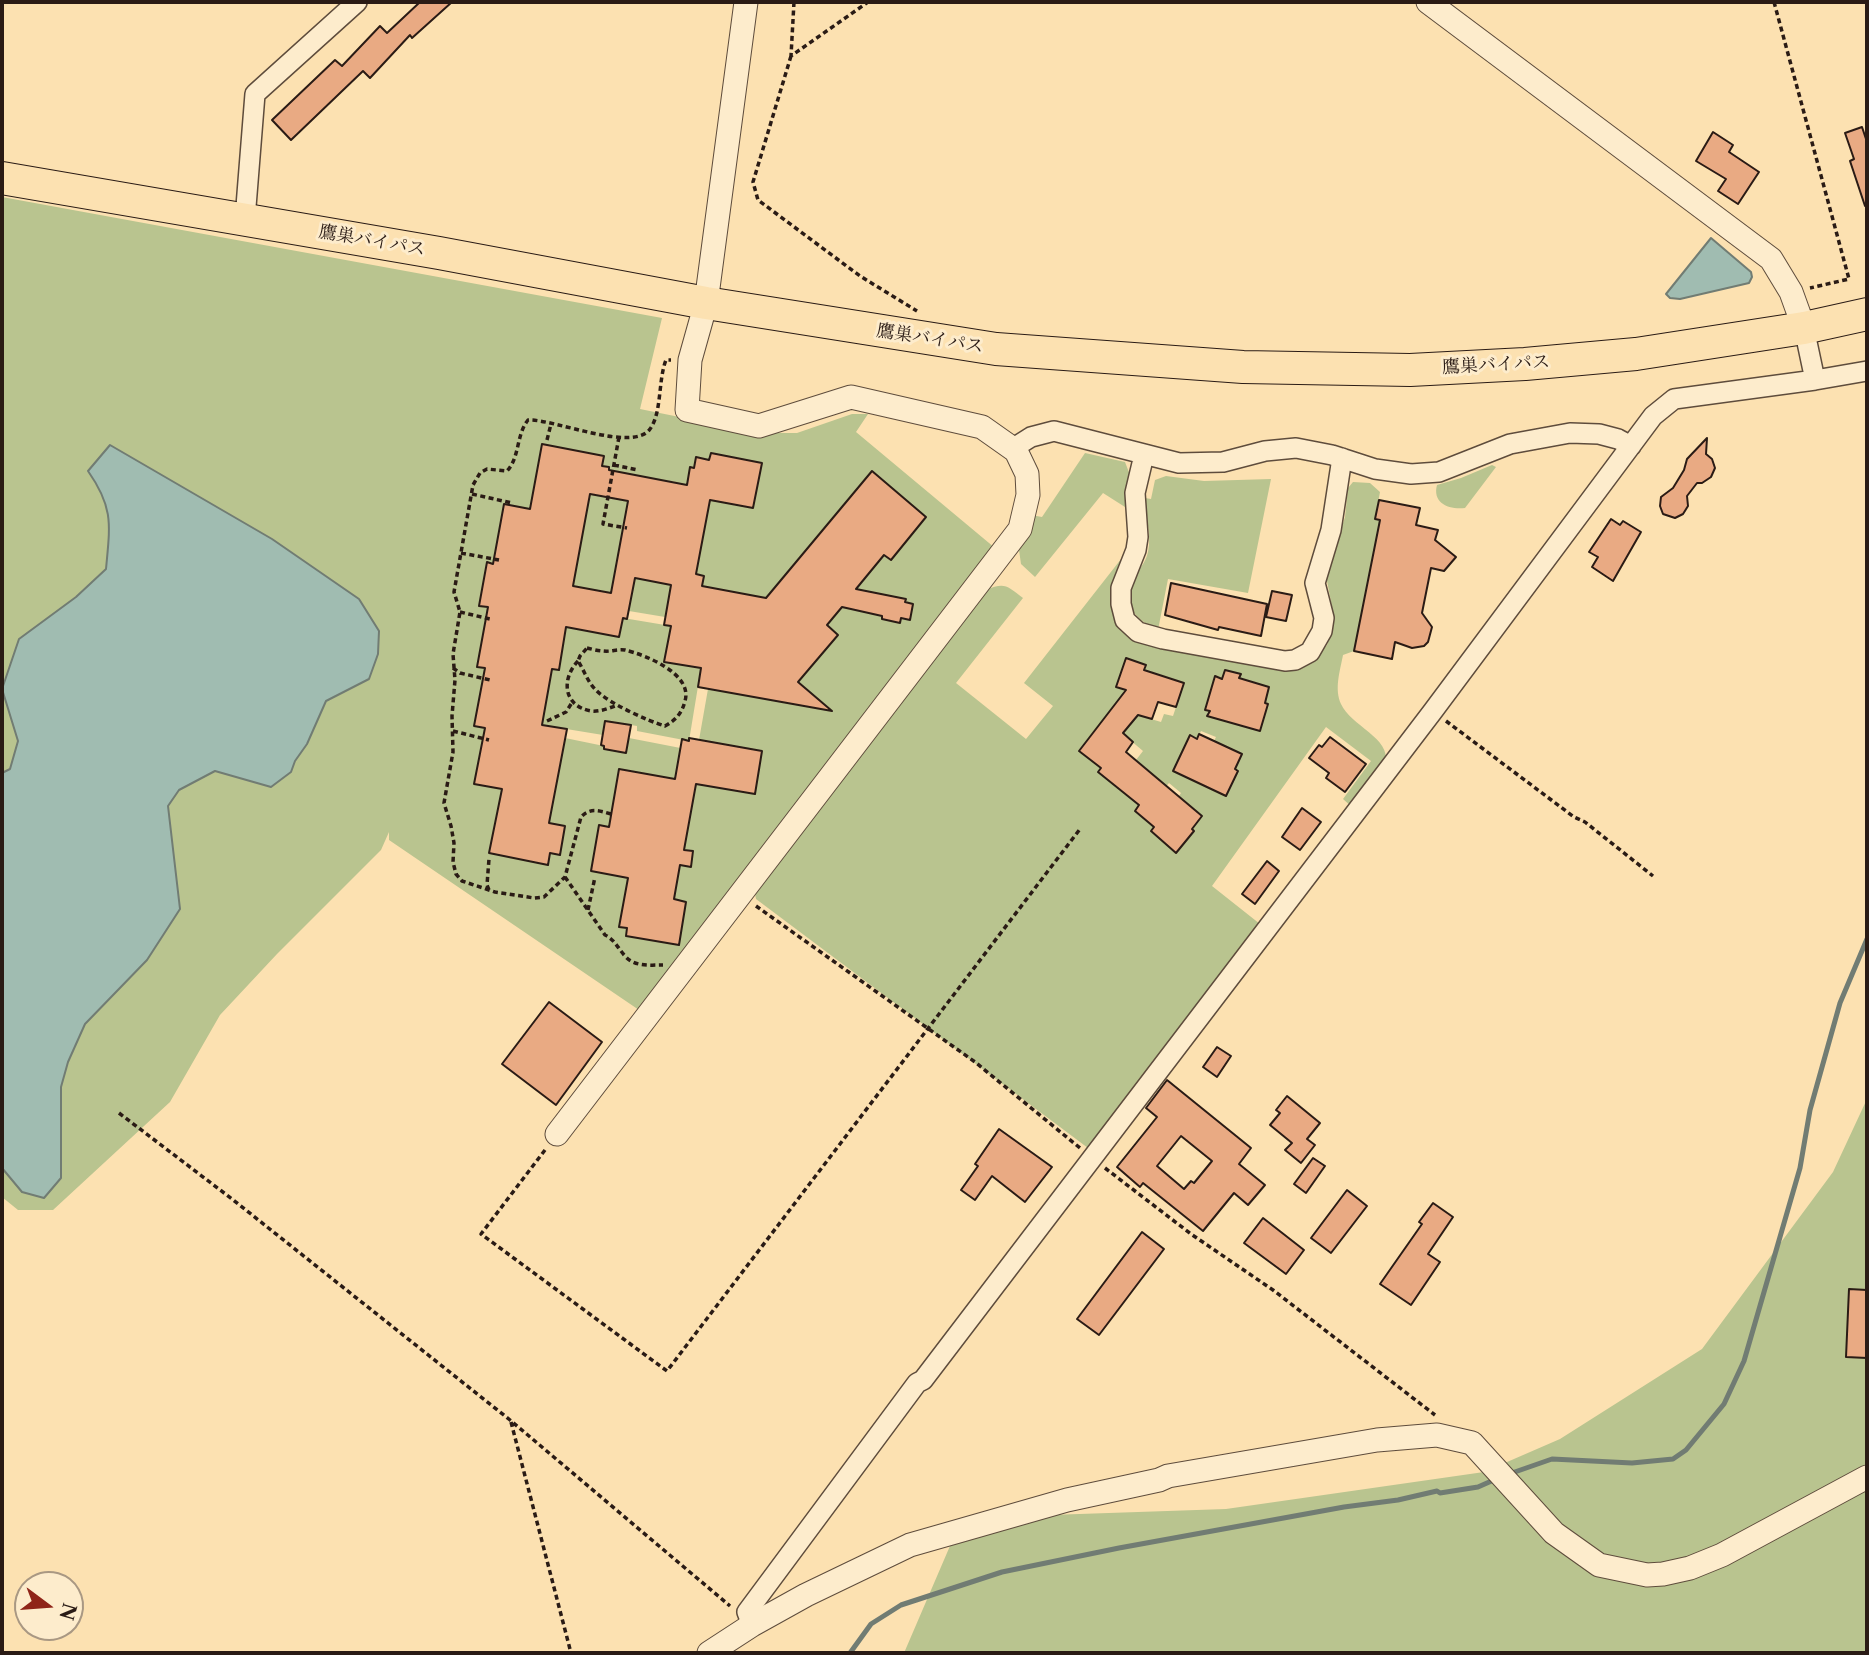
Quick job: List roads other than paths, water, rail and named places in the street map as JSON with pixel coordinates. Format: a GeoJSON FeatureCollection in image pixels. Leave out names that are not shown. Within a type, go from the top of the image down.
{"type":"FeatureCollection","features":[{"type":"Feature","properties":{"kind":"highway","name":"鷹巣バイパス"},"geometry":{"type":"LineString","coordinates":[[2,178],[245,219],[706,303],[996,349],[1243,367],[1410,370],[1525,364],[1636,354],[1804,328],[1867,314]]}},
{"type":"Feature","properties":{"kind":"street"},"geometry":{"type":"LineString","coordinates":[[245,219],[255,94],[357,2]]}},
{"type":"Feature","properties":{"kind":"street"},"geometry":{"type":"LineString","coordinates":[[556,1134],[1020,529],[1028,495],[1027,474],[1016,451],[982,427],[851,397],[759,426],[687,410],[690,360],[706,303],[746,2]]}},
{"type":"Feature","properties":{"kind":"street"},"geometry":{"type":"LineString","coordinates":[[1428,2],[1771,259],[1791,292],[1804,328],[1815,380]]}},
{"type":"Feature","properties":{"kind":"street"},"geometry":{"type":"LineString","coordinates":[[752,1625],[747,1612],[917,1383],[923,1380],[1093,1158],[1433,711],[1653,416],[1674,399],[1867,371]]}},
{"type":"Feature","properties":{"kind":"street"},"geometry":{"type":"LineString","coordinates":[[1012,449],[1031,437],[1054,431],[1179,463],[1223,462],[1265,451],[1296,449],[1342,458],[1375,469],[1411,474],[1439,472],[1510,444],[1570,433],[1599,433],[1631,446]]}},
{"type":"Feature","properties":{"kind":"street"},"geometry":{"type":"LineString","coordinates":[[1144,455],[1135,493],[1138,537],[1136,550],[1121,588],[1125,620],[1138,632],[1163,639],[1285,660],[1295,660],[1310,652],[1322,631],[1324,618],[1315,583],[1331,530],[1342,458]]}},
{"type":"Feature","properties":{"kind":"street"},"geometry":{"type":"LineString","coordinates":[[709,1653],[806,1595],[910,1545],[1067,1500],[1168,1476],[1377,1440],[1437,1435],[1472,1443],[1554,1533],[1599,1565],[1647,1575],[1690,1568],[1722,1555],[1867,1477]]}},
{"type":"Feature","properties":{"kind":"waterway"},"geometry":{"type":"LineString","coordinates":[[1509,1474],[1552,1459],[1632,1463],[1673,1459],[1686,1450],[1724,1404],[1744,1361],[1800,1168],[1810,1110],[1840,1003],[1867,939]]}},
{"type":"Feature","properties":{"kind":"waterway"},"geometry":{"type":"LineString","coordinates":[[850,1653],[871,1624],[901,1605],[1002,1572],[1344,1507],[1478,1487],[1496,1479]]}}]}
